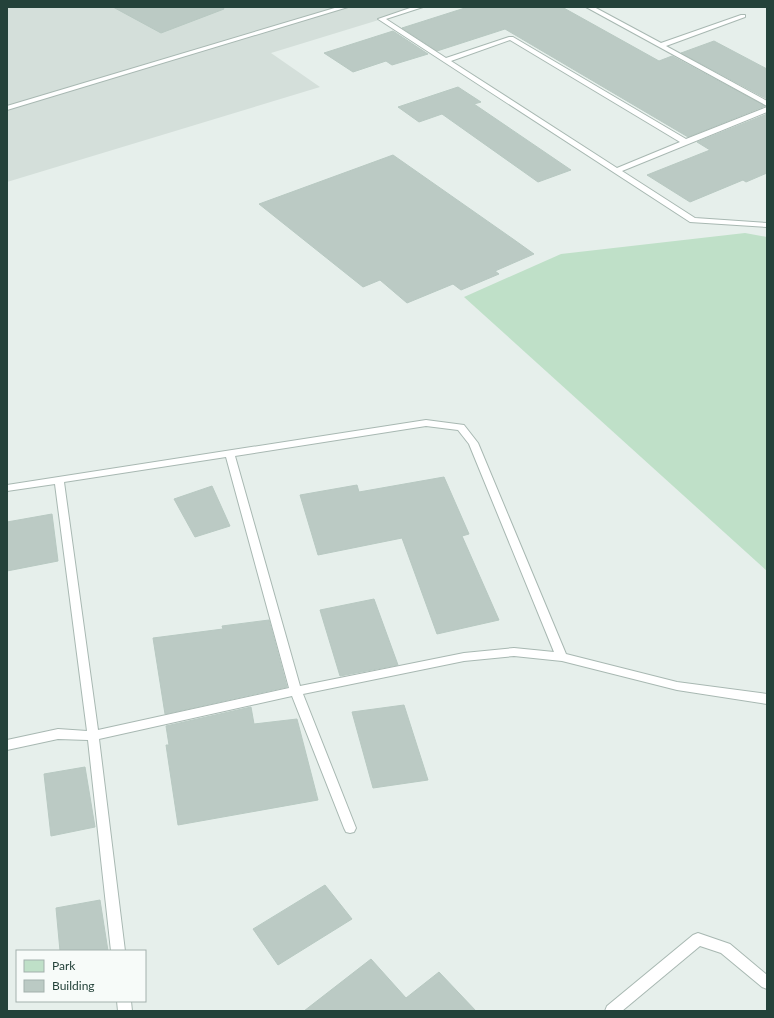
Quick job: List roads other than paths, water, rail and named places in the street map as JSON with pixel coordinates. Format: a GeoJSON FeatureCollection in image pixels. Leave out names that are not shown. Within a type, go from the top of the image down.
{"type":"FeatureCollection","features":[{"type":"Feature","properties":{"kind":"lane"},"geometry":{"type":"LineString","coordinates":[[7,108],[345,7]]}},
{"type":"Feature","properties":{"kind":"lane"},"geometry":{"type":"LineString","coordinates":[[420,7],[381,19],[693,220],[767,225]]}},
{"type":"Feature","properties":{"kind":"lane"},"geometry":{"type":"LineString","coordinates":[[588,7],[767,104]]}},
{"type":"Feature","properties":{"kind":"lane"},"geometry":{"type":"LineString","coordinates":[[660,46],[743,16]]}},
{"type":"Feature","properties":{"kind":"lane"},"geometry":{"type":"LineString","coordinates":[[445,61],[511,38],[684,142]]}},
{"type":"Feature","properties":{"kind":"lane"},"geometry":{"type":"LineString","coordinates":[[615,171],[767,109]]}},
{"type":"Feature","properties":{"kind":"lane"},"geometry":{"type":"LineString","coordinates":[[7,488],[426,423],[461,427],[473,443],[562,657]]}},
{"type":"Feature","properties":{"kind":"lane"},"geometry":{"type":"LineString","coordinates":[[230,454],[296,691],[350,828]]}},
{"type":"Feature","properties":{"kind":"lane"},"geometry":{"type":"LineString","coordinates":[[59,480],[93,736],[118,950]]}},
{"type":"Feature","properties":{"kind":"lane"},"geometry":{"type":"LineString","coordinates":[[7,745],[58,734],[93,736],[296,691],[464,657],[514,652],[562,657],[676,686],[767,699]]}},
{"type":"Feature","properties":{"kind":"lane"},"geometry":{"type":"LineString","coordinates":[[612,1011],[698,939],[726,948],[767,983]]}}]}
